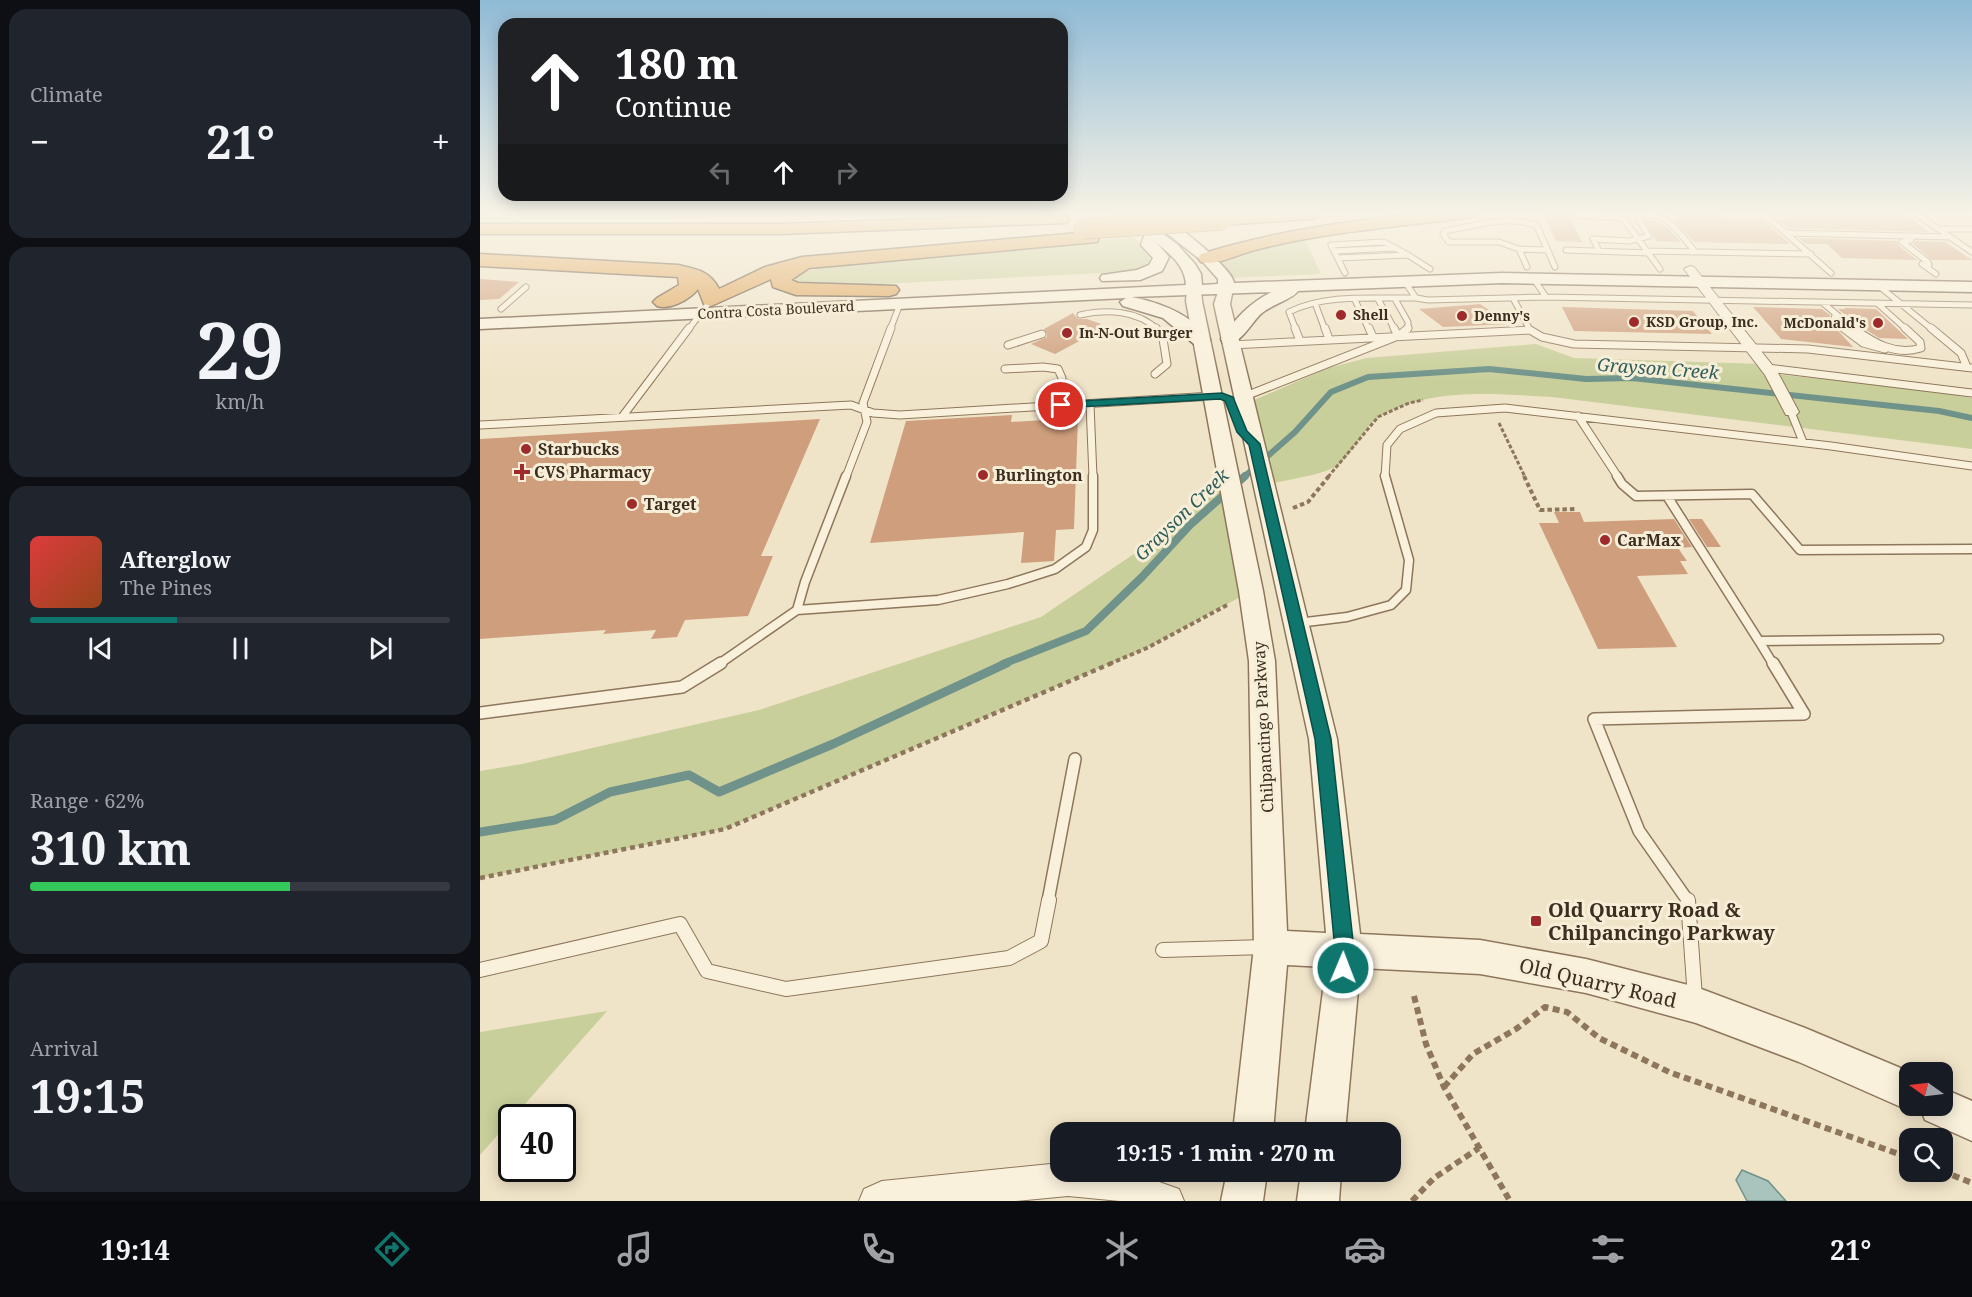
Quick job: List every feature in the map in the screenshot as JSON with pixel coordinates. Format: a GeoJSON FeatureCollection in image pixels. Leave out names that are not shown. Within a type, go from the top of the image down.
{"type":"FeatureCollection","features":[{"type":"Feature","properties":{"kind":"highway"},"geometry":{"type":"LineString","coordinates":[[663,269],[688,273],[705,281],[710,286],[705,307]]}},
{"type":"Feature","properties":{"kind":"highway"},"geometry":{"type":"LineString","coordinates":[[705,307],[772,272],[784,269]]}},
{"type":"Feature","properties":{"kind":"highway"},"geometry":{"type":"LineString","coordinates":[[796,269],[781,277],[780,283],[796,289],[894,297]]}},
{"type":"Feature","properties":{"kind":"highway"},"geometry":{"type":"LineString","coordinates":[[664,302],[689,288],[688,273]]}},
{"type":"Feature","properties":{"kind":"main road"},"geometry":{"type":"LineString","coordinates":[[1085,288],[1153,269]]}},
{"type":"Feature","properties":{"kind":"main road"},"geometry":{"type":"LineString","coordinates":[[1190,269],[1194,285]]}},
{"type":"Feature","properties":{"kind":"main road"},"geometry":{"type":"LineString","coordinates":[[1216,269],[1226,283]]}},
{"type":"Feature","properties":{"kind":"main road","name":"Contra Costa Boulevard"},"geometry":{"type":"LineString","coordinates":[[1226,283],[1316,269]]}},
{"type":"Feature","properties":{"kind":"main road","name":"Contra Costa Boulevard"},"geometry":{"type":"LineString","coordinates":[[1432,269],[1530,272],[1576,279],[1931,270],[1972,275]]}},
{"type":"Feature","properties":{"kind":"main road","name":"Contra Costa Boulevard"},"geometry":{"type":"LineString","coordinates":[[480,324],[705,307],[1085,288],[1226,283],[1406,282],[1545,269]]}},
{"type":"Feature","properties":{"kind":"main road"},"geometry":{"type":"LineString","coordinates":[[1576,279],[1591,272],[1650,273],[1658,269]]}},
{"type":"Feature","properties":{"kind":"main road","name":"Contra Costa Boulevard"},"geometry":{"type":"LineString","coordinates":[[1665,269],[1694,275],[1879,286],[1972,287]]}},
{"type":"Feature","properties":{"kind":"main road"},"geometry":{"type":"LineString","coordinates":[[1230,342],[1248,313],[1264,301],[1288,291],[1328,284]]}},
{"type":"Feature","properties":{"kind":"main road"},"geometry":{"type":"LineString","coordinates":[[1085,288],[1165,311],[1183,322],[1201,340]]}},
{"type":"Feature","properties":{"kind":"main road","name":"Contra Costa Boulevard"},"geometry":{"type":"LineString","coordinates":[[480,310],[664,302],[705,307]]}},
{"type":"Feature","properties":{"kind":"street"},"geometry":{"type":"LineString","coordinates":[[1694,275],[1767,368],[1791,412]]}},
{"type":"Feature","properties":{"kind":"street"},"geometry":{"type":"LineString","coordinates":[[1226,283],[1222,304],[1230,342],[1323,739],[1345,950],[1326,1122]]}},
{"type":"Feature","properties":{"kind":"street","name":"Chilpancingo Parkway"},"geometry":{"type":"LineString","coordinates":[[1194,285],[1194,301],[1201,340],[1262,661],[1271,947],[1254,1122]]}},
{"type":"Feature","properties":{"kind":"street"},"geometry":{"type":"LineString","coordinates":[[1213,396],[1229,399],[1242,432],[1254,444]]}},
{"type":"Feature","properties":{"kind":"street"},"geometry":{"type":"LineString","coordinates":[[1238,527],[1250,522],[1262,539],[1274,599],[1286,618],[1296,623]]}},
{"type":"Feature","properties":{"kind":"street","name":"Old Quarry Road"},"geometry":{"type":"LineString","coordinates":[[1271,947],[1480,957],[1586,976],[1696,1005],[1805,1046],[1899,1087]]}},
{"type":"Feature","properties":{"kind":"street"},"geometry":{"type":"LineString","coordinates":[[1953,1112],[1972,1121]]}},
{"type":"Feature","properties":{"kind":"street"},"geometry":{"type":"LineString","coordinates":[[876,1201],[882,1198],[1068,1179],[1113,1182],[1167,1201]]}},
{"type":"Feature","properties":{"kind":"street"},"geometry":{"type":"LineString","coordinates":[[1242,1201],[1245,1182]]}},
{"type":"Feature","properties":{"kind":"street"},"geometry":{"type":"LineString","coordinates":[[1317,1201],[1320,1182]]}},
{"type":"Feature","properties":{"kind":"lane"},"geometry":{"type":"LineString","coordinates":[[1529,269],[1546,297]]}},
{"type":"Feature","properties":{"kind":"lane"},"geometry":{"type":"LineString","coordinates":[[1827,269],[1831,273]]}},
{"type":"Feature","properties":{"kind":"lane"},"geometry":{"type":"LineString","coordinates":[[1406,282],[1416,298]]}},
{"type":"Feature","properties":{"kind":"lane"},"geometry":{"type":"LineString","coordinates":[[1328,284],[1334,301]]}},
{"type":"Feature","properties":{"kind":"lane"},"geometry":{"type":"LineString","coordinates":[[1879,286],[1961,353],[1969,367]]}},
{"type":"Feature","properties":{"kind":"lane"},"geometry":{"type":"LineString","coordinates":[[501,309],[526,287]]}},
{"type":"Feature","properties":{"kind":"lane"},"geometry":{"type":"LineString","coordinates":[[797,610],[805,582],[867,422],[863,410],[894,297]]}},
{"type":"Feature","properties":{"kind":"lane"},"geometry":{"type":"LineString","coordinates":[[1300,341],[1289,312],[1299,306],[1334,301],[1546,297],[1972,305]]}},
{"type":"Feature","properties":{"kind":"lane"},"geometry":{"type":"LineString","coordinates":[[1513,298],[1530,330],[1542,337],[1574,344],[1808,349],[1969,367]]}},
{"type":"Feature","properties":{"kind":"lane"},"geometry":{"type":"LineString","coordinates":[[1378,299],[1398,336]]}},
{"type":"Feature","properties":{"kind":"lane"},"geometry":{"type":"LineString","coordinates":[[1244,401],[1398,336],[1410,327],[1395,299]]}},
{"type":"Feature","properties":{"kind":"lane"},"geometry":{"type":"LineString","coordinates":[[1354,300],[1373,337]]}},
{"type":"Feature","properties":{"kind":"lane"},"geometry":{"type":"LineString","coordinates":[[1315,303],[1329,339]]}},
{"type":"Feature","properties":{"kind":"lane"},"geometry":{"type":"LineString","coordinates":[[1823,303],[1853,339],[1874,348],[1918,351],[1921,345],[1878,304]]}},
{"type":"Feature","properties":{"kind":"lane"},"geometry":{"type":"LineString","coordinates":[[622,417],[705,307]]}},
{"type":"Feature","properties":{"kind":"lane"},"geometry":{"type":"LineString","coordinates":[[1080,315],[1093,311],[1112,312],[1133,316],[1154,326],[1162,334],[1167,364],[1155,374]]}},
{"type":"Feature","properties":{"kind":"lane"},"geometry":{"type":"LineString","coordinates":[[1230,342],[1530,330]]}},
{"type":"Feature","properties":{"kind":"lane"},"geometry":{"type":"LineString","coordinates":[[1008,345],[1042,334]]}},
{"type":"Feature","properties":{"kind":"lane"},"geometry":{"type":"LineString","coordinates":[[1961,353],[1972,354]]}},
{"type":"Feature","properties":{"kind":"lane"},"geometry":{"type":"LineString","coordinates":[[1005,369],[1044,367],[1058,369],[1062,378],[1061,405]]}},
{"type":"Feature","properties":{"kind":"lane"},"geometry":{"type":"LineString","coordinates":[[1767,368],[1972,393]]}},
{"type":"Feature","properties":{"kind":"lane"},"geometry":{"type":"LineString","coordinates":[[480,425],[851,405],[863,410],[900,415],[1213,396]]}},
{"type":"Feature","properties":{"kind":"lane"},"geometry":{"type":"LineString","coordinates":[[480,713],[682,687],[717,666],[797,610],[938,600],[1008,584],[1055,569],[1086,547],[1093,530],[1090,404]]}},
{"type":"Feature","properties":{"kind":"lane"},"geometry":{"type":"LineString","coordinates":[[1296,623],[1347,617],[1391,605],[1406,590],[1409,577],[1408,560],[1385,480],[1387,445],[1400,429],[1436,412],[1505,408],[1803,442],[1972,466]]}},
{"type":"Feature","properties":{"kind":"lane"},"geometry":{"type":"LineString","coordinates":[[1791,412],[1803,442]]}},
{"type":"Feature","properties":{"kind":"lane"},"geometry":{"type":"LineString","coordinates":[[1578,416],[1622,484],[1636,496],[1752,494],[1800,550],[1972,549]]}},
{"type":"Feature","properties":{"kind":"lane"},"geometry":{"type":"LineString","coordinates":[[1667,496],[1803,714],[1594,719],[1639,831],[1688,898],[1696,1005]]}},
{"type":"Feature","properties":{"kind":"lane"},"geometry":{"type":"LineString","coordinates":[[1759,641],[1939,639]]}},
{"type":"Feature","properties":{"kind":"lane"},"geometry":{"type":"LineString","coordinates":[[480,970],[680,924],[707,971],[786,989],[1009,958],[1041,941],[1075,759]]}},
{"type":"Feature","properties":{"kind":"lane"},"geometry":{"type":"LineString","coordinates":[[1163,950],[1271,947]]}},
{"type":"Feature","properties":{"kind":"path"},"geometry":{"type":"LineString","coordinates":[[1491,409],[1540,510],[1576,510]]}},
{"type":"Feature","properties":{"kind":"path"},"geometry":{"type":"LineString","coordinates":[[480,878],[725,829],[1147,648],[1225,605]]}},
{"type":"Feature","properties":{"kind":"path"},"geometry":{"type":"LineString","coordinates":[[1414,996],[1426,1044],[1444,1087],[1510,1201]]}},
{"type":"Feature","properties":{"kind":"path"},"geometry":{"type":"LineString","coordinates":[[1444,1087],[1473,1054],[1516,1029],[1545,1007],[1567,1012],[1599,1038],[1669,1072],[1899,1154]]}},
{"type":"Feature","properties":{"kind":"path"},"geometry":{"type":"LineString","coordinates":[[1412,1201],[1416,1194],[1437,1175],[1479,1148]]}},
{"type":"Feature","properties":{"kind":"path"},"geometry":{"type":"LineString","coordinates":[[1953,1175],[1972,1183]]}},
{"type":"Feature","properties":{"kind":"green space"},"geometry":{"type":"Polygon","coordinates":[[[817,269],[1139,269],[1123,272],[820,287],[800,284],[795,279],[803,272],[817,269]]]}},
{"type":"Feature","properties":{"kind":"green space"},"geometry":{"type":"Polygon","coordinates":[[[1218,269],[1319,269],[1321,274],[1226,278],[1218,269]]]}},
{"type":"Feature","properties":{"kind":"green space"},"geometry":{"type":"Polygon","coordinates":[[[1536,344],[1574,358],[1764,364],[1772,374],[1915,388],[1972,398],[1972,449],[1552,397],[1464,394],[1421,400],[1380,416],[1368,427],[1347,457],[1335,467],[1311,475],[1264,485],[1245,404],[1328,368],[1367,358],[1536,344]]]}},
{"type":"Feature","properties":{"kind":"green space"},"geometry":{"type":"Polygon","coordinates":[[[1229,481],[1251,591],[1147,648],[725,829],[480,878],[480,771],[522,764],[759,710],[1041,617],[1153,541],[1229,481]]]}},
{"type":"Feature","properties":{"kind":"green space"},"geometry":{"type":"Polygon","coordinates":[[[607,1011],[525,1104],[498,1104],[498,1135],[480,1155],[480,1032],[607,1011]]]}},
{"type":"Feature","properties":{"kind":"water"},"geometry":{"type":"Polygon","coordinates":[[[1742,1170],[1768,1181],[1786,1201],[1747,1201],[1736,1180],[1742,1170]]]}},
{"type":"Feature","properties":{"kind":"building"},"geometry":{"type":"Polygon","coordinates":[[[480,279],[519,282],[499,299],[480,300],[480,279]]]}},
{"type":"Feature","properties":{"kind":"building","name":"Denny's"},"geometry":{"type":"Polygon","coordinates":[[[1480,304],[1510,324],[1443,327],[1419,309],[1480,304]]]}},
{"type":"Feature","properties":{"kind":"building"},"geometry":{"type":"Polygon","coordinates":[[[1562,307],[1693,311],[1712,334],[1574,331],[1562,307]]]}},
{"type":"Feature","properties":{"kind":"building"},"geometry":{"type":"Polygon","coordinates":[[[1753,307],[1822,309],[1830,315],[1830,322],[1853,347],[1781,339],[1753,307]]]}},
{"type":"Feature","properties":{"kind":"building","name":"McDonald's"},"geometry":{"type":"Polygon","coordinates":[[[1844,308],[1876,309],[1908,339],[1879,338],[1838,309],[1846,309],[1844,308]]]}},
{"type":"Feature","properties":{"kind":"building","name":"In-N-Out Burger"},"geometry":{"type":"Polygon","coordinates":[[[1073,313],[1078,319],[1087,319],[1101,324],[1098,326],[1104,328],[1055,354],[1031,344],[1047,337],[1044,329],[1073,313]]]}},
{"type":"Feature","properties":{"kind":"building","name":"Burlington"},"geometry":{"type":"Polygon","coordinates":[[[1012,415],[1011,422],[1078,418],[1074,529],[1056,530],[1054,561],[1021,563],[1024,532],[870,543],[906,421],[1012,415]]]}},
{"type":"Feature","properties":{"kind":"building","name":"Target"},"geometry":{"type":"Polygon","coordinates":[[[820,419],[761,556],[773,556],[748,616],[685,620],[677,637],[651,639],[656,630],[603,634],[606,630],[480,639],[480,439],[820,419]]]}},
{"type":"Feature","properties":{"kind":"building"},"geometry":{"type":"Polygon","coordinates":[[[1554,512],[1580,512],[1584,522],[1674,519],[1692,547],[1678,548],[1687,561],[1680,561],[1688,574],[1637,576],[1677,647],[1598,649],[1539,523],[1559,523],[1554,512]]]}},
{"type":"Feature","properties":{"kind":"building"},"geometry":{"type":"Polygon","coordinates":[[[1689,519],[1702,519],[1721,547],[1707,547],[1689,519]]]}},
{"type":"Feature","properties":{"kind":"waterway","name":"Grayson Creek"},"geometry":{"type":"LineString","coordinates":[[1244,477],[1295,432],[1331,392],[1368,377],[1489,369],[1586,379],[1632,378],[1939,411],[1972,418]]}},
{"type":"Feature","properties":{"kind":"waterway","name":"Grayson Creek"},"geometry":{"type":"LineString","coordinates":[[1003,664],[1086,631],[1142,577],[1190,525],[1245,476]]}},
{"type":"Feature","properties":{"kind":"waterway","name":"Grayson Creek"},"geometry":{"type":"LineString","coordinates":[[480,832],[555,820],[610,792],[689,775],[719,792],[833,744],[1007,663]]}},
{"type":"Feature","properties":{"kind":"place","name":"Shell"},"geometry":{"type":"Point","coordinates":[1341,315]}},
{"type":"Feature","properties":{"kind":"place","name":"Denny's"},"geometry":{"type":"Point","coordinates":[1462,316]}},
{"type":"Feature","properties":{"kind":"place","name":"KSD Group, Inc."},"geometry":{"type":"Point","coordinates":[1634,322]}},
{"type":"Feature","properties":{"kind":"place","name":"McDonald's"},"geometry":{"type":"Point","coordinates":[1878,323]}},
{"type":"Feature","properties":{"kind":"place","name":"In-N-Out Burger"},"geometry":{"type":"Point","coordinates":[1067,333]}},
{"type":"Feature","properties":{"kind":"place","name":"Starbucks"},"geometry":{"type":"Point","coordinates":[526,449]}},
{"type":"Feature","properties":{"kind":"place","name":"CVS Pharmacy"},"geometry":{"type":"Point","coordinates":[522,472]}},
{"type":"Feature","properties":{"kind":"place","name":"Burlington"},"geometry":{"type":"Point","coordinates":[983,475]}},
{"type":"Feature","properties":{"kind":"place","name":"Target"},"geometry":{"type":"Point","coordinates":[632,504]}},
{"type":"Feature","properties":{"kind":"place","name":"CarMax"},"geometry":{"type":"Point","coordinates":[1605,540]}},
{"type":"Feature","properties":{"kind":"place","name":"Old Quarry Road & Chilpancingo Parkway"},"geometry":{"type":"Point","coordinates":[1536,921]}},
{"type":"Feature","properties":{"kind":"route"},"geometry":{"type":"LineString","coordinates":[[1061,405],[1222,396],[1229,399],[1242,432],[1254,444],[1323,739],[1345,950],[1343,968]]}}]}
